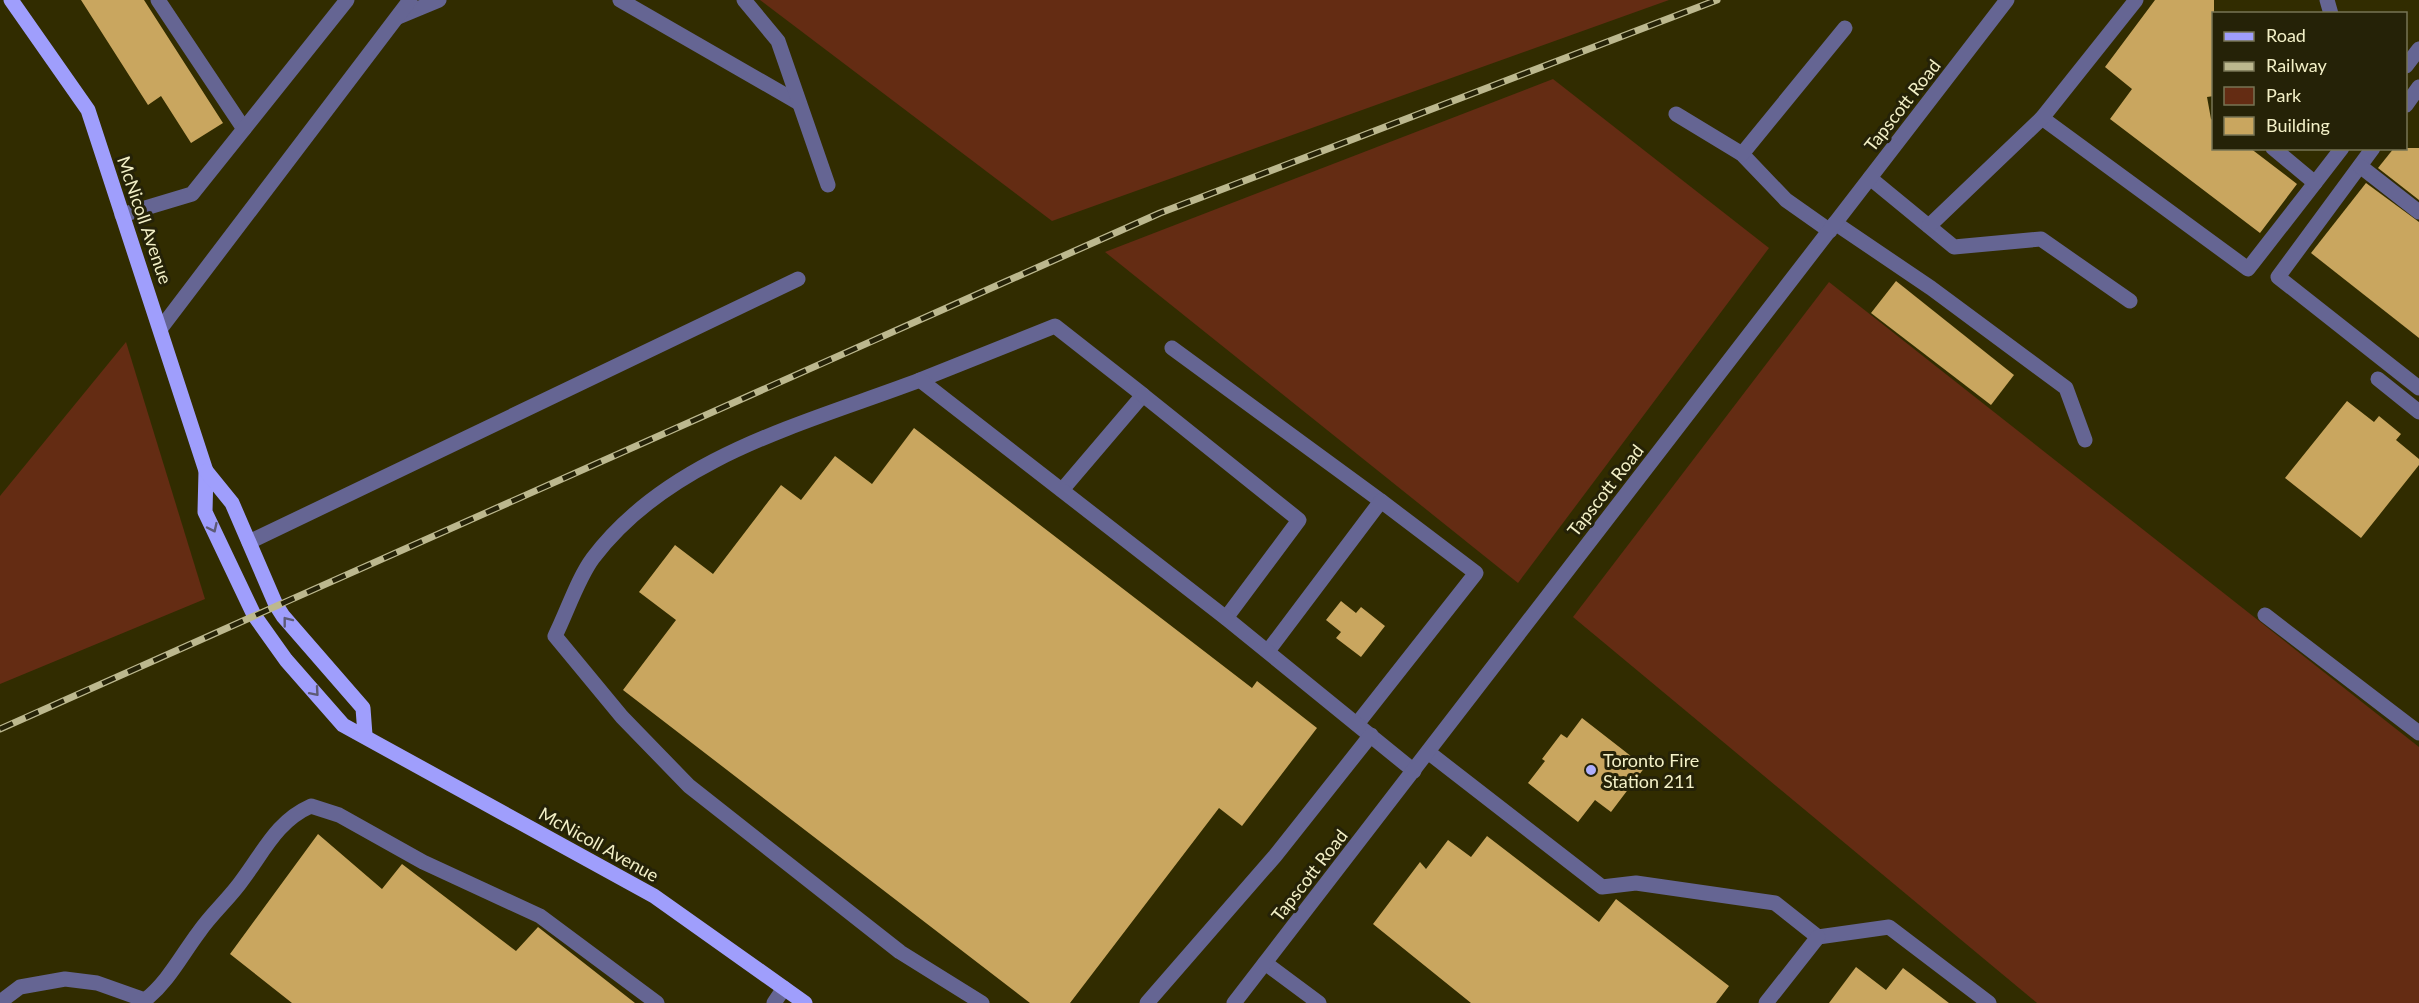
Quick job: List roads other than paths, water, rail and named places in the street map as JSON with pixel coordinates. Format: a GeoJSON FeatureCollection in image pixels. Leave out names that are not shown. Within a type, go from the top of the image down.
{"type":"FeatureCollection","features":[{"type":"Feature","properties":{"kind":"main road","name":"McNicoll Avenue"},"geometry":{"type":"LineString","coordinates":[[11,0],[88,110],[206,471],[205,512],[254,615],[286,660],[343,725],[365,735],[487,806],[654,896],[805,1003]]}},
{"type":"Feature","properties":{"kind":"main road","name":"McNicoll Avenue"},"geometry":{"type":"LineString","coordinates":[[206,471],[232,503],[283,616],[363,708],[365,735]]}},
{"type":"Feature","properties":{"kind":"street"},"geometry":{"type":"LineString","coordinates":[[158,0],[244,129]]}},
{"type":"Feature","properties":{"kind":"street"},"geometry":{"type":"LineString","coordinates":[[122,215],[192,194],[347,0]]}},
{"type":"Feature","properties":{"kind":"street"},"geometry":{"type":"LineString","coordinates":[[161,328],[410,0]]}},
{"type":"Feature","properties":{"kind":"street"},"geometry":{"type":"LineString","coordinates":[[397,17],[439,0]]}},
{"type":"Feature","properties":{"kind":"street"},"geometry":{"type":"LineString","coordinates":[[620,0],[799,103]]}},
{"type":"Feature","properties":{"kind":"street"},"geometry":{"type":"LineString","coordinates":[[744,0],[778,41],[828,185]]}},
{"type":"Feature","properties":{"kind":"street","name":"Tapscott Road"},"geometry":{"type":"LineString","coordinates":[[1234,1003],[2007,0]]}},
{"type":"Feature","properties":{"kind":"street"},"geometry":{"type":"LineString","coordinates":[[1929,226],[2042,117],[2136,0]]}},
{"type":"Feature","properties":{"kind":"street"},"geometry":{"type":"LineString","coordinates":[[1742,154],[1845,28]]}},
{"type":"Feature","properties":{"kind":"street"},"geometry":{"type":"LineString","coordinates":[[2407,65],[2419,49]]}},
{"type":"Feature","properties":{"kind":"street"},"geometry":{"type":"LineString","coordinates":[[2407,104],[2419,87]]}},
{"type":"Feature","properties":{"kind":"street"},"geometry":{"type":"LineString","coordinates":[[1676,114],[1742,154],[1786,200],[1931,288],[2066,388],[2085,440]]}},
{"type":"Feature","properties":{"kind":"street"},"geometry":{"type":"LineString","coordinates":[[2042,117],[2248,269],[2340,150]]}},
{"type":"Feature","properties":{"kind":"street"},"geometry":{"type":"LineString","coordinates":[[2275,150],[2315,183]]}},
{"type":"Feature","properties":{"kind":"street"},"geometry":{"type":"LineString","coordinates":[[2372,150],[2278,276],[2419,388]]}},
{"type":"Feature","properties":{"kind":"street"},"geometry":{"type":"LineString","coordinates":[[2360,166],[2419,212]]}},
{"type":"Feature","properties":{"kind":"street"},"geometry":{"type":"LineString","coordinates":[[1870,178],[1954,247],[2042,239],[2130,301]]}},
{"type":"Feature","properties":{"kind":"street"},"geometry":{"type":"LineString","coordinates":[[249,542],[798,279]]}},
{"type":"Feature","properties":{"kind":"street"},"geometry":{"type":"LineString","coordinates":[[982,1003],[900,952],[689,786],[622,717],[555,636],[592,559],[622,526],[668,489],[734,450],[920,380],[1054,326],[1299,520],[1226,618]]}},
{"type":"Feature","properties":{"kind":"street"},"geometry":{"type":"LineString","coordinates":[[1172,348],[1476,573],[1357,724]]}},
{"type":"Feature","properties":{"kind":"street"},"geometry":{"type":"LineString","coordinates":[[2378,379],[2419,412]]}},
{"type":"Feature","properties":{"kind":"street"},"geometry":{"type":"LineString","coordinates":[[920,380],[1268,651],[1414,771]]}},
{"type":"Feature","properties":{"kind":"street"},"geometry":{"type":"LineString","coordinates":[[1062,490],[1143,395]]}},
{"type":"Feature","properties":{"kind":"street"},"geometry":{"type":"LineString","coordinates":[[1268,651],[1381,501]]}},
{"type":"Feature","properties":{"kind":"street"},"geometry":{"type":"LineString","coordinates":[[2265,615],[2419,733]]}},
{"type":"Feature","properties":{"kind":"street"},"geometry":{"type":"LineString","coordinates":[[1147,1003],[1275,856],[1371,735]]}},
{"type":"Feature","properties":{"kind":"street"},"geometry":{"type":"LineString","coordinates":[[1428,752],[1602,887],[1636,883],[1775,903],[1818,937]]}},
{"type":"Feature","properties":{"kind":"street"},"geometry":{"type":"LineString","coordinates":[[0,1002],[20,987],[65,979],[97,984],[145,1000],[161,987],[199,931],[243,880],[266,846],[292,814],[311,806],[339,815],[423,862],[540,916],[657,1003]]}},
{"type":"Feature","properties":{"kind":"street"},"geometry":{"type":"LineString","coordinates":[[1766,1003],[1818,937],[1889,927],[1989,1003]]}},
{"type":"Feature","properties":{"kind":"street"},"geometry":{"type":"LineString","coordinates":[[1265,963],[1319,1003]]}},
{"type":"Feature","properties":{"kind":"street"},"geometry":{"type":"LineString","coordinates":[[774,1003],[784,988]]}},
{"type":"Feature","properties":{"kind":"railway"},"geometry":{"type":"LineString","coordinates":[[0,729],[1160,213],[1717,0]]}},
{"type":"Feature","properties":{"kind":"place","name":"Toronto Fire Station 211"},"geometry":{"type":"Point","coordinates":[1591,770]}}]}
